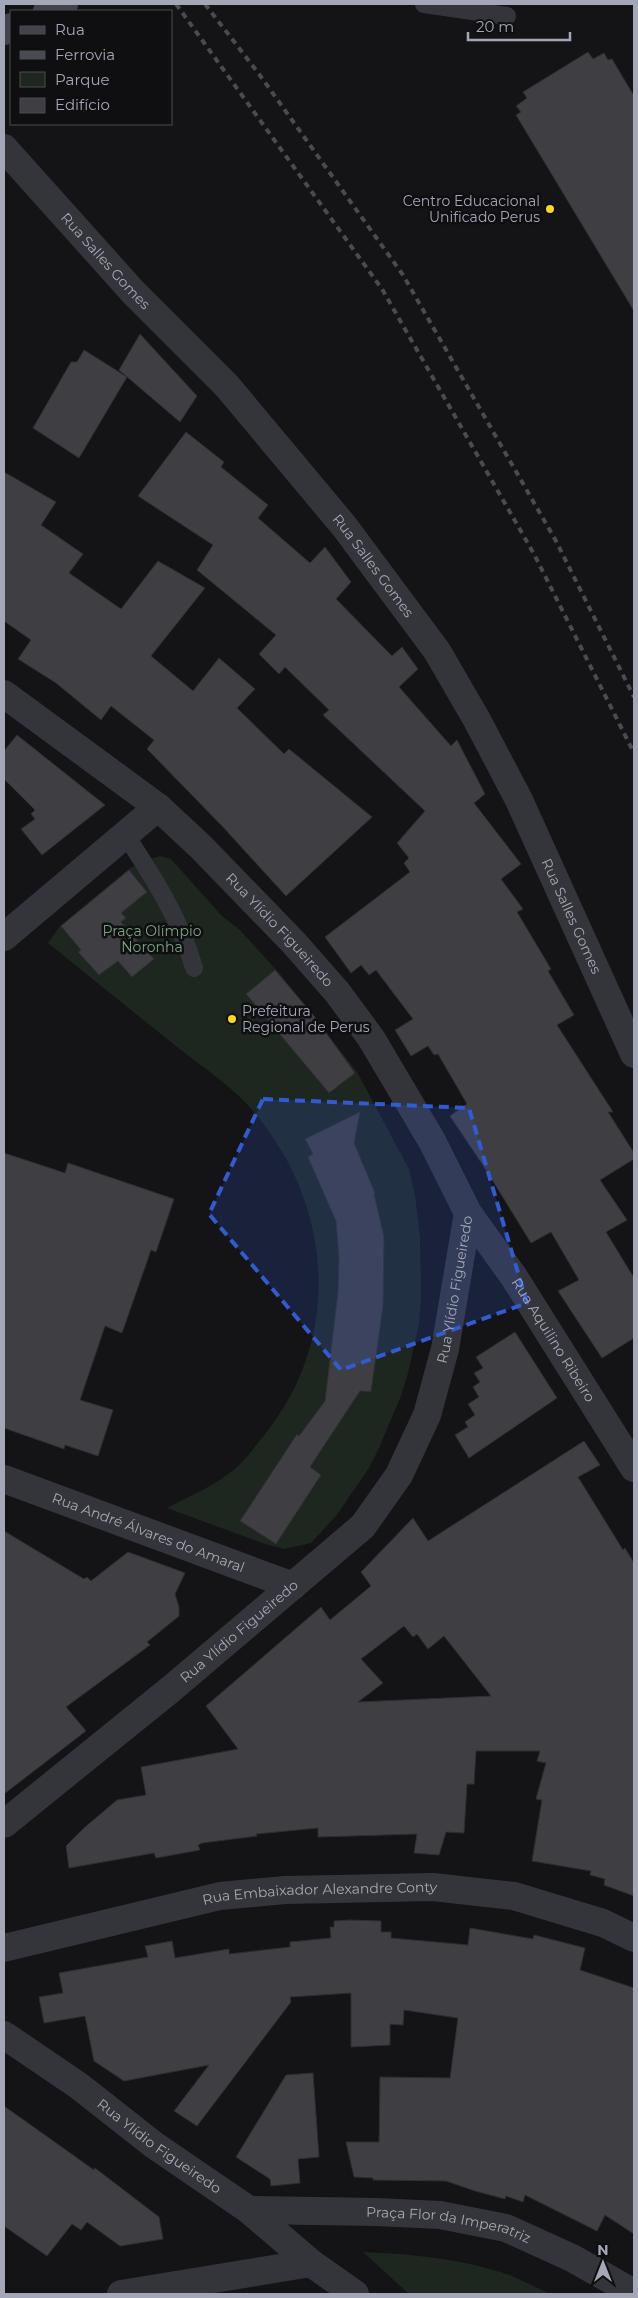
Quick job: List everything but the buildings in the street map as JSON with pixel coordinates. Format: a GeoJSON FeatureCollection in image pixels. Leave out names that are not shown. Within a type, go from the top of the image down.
{"type":"FeatureCollection","features":[{"type":"Feature","properties":{"kind":"main road"},"geometry":{"type":"LineString","coordinates":[[49,10],[64,4]]}},
{"type":"Feature","properties":{"kind":"street","name":"Rua Salles Gomes"},"geometry":{"type":"LineString","coordinates":[[4,148],[133,292],[227,386],[344,526],[437,651],[477,720],[519,800],[634,1054]]}},
{"type":"Feature","properties":{"kind":"street","name":"Rua Ylídio Figueiredo"},"geometry":{"type":"LineString","coordinates":[[4,694],[158,807],[201,847],[294,943],[337,992],[371,1038],[432,1141],[468,1213],[445,1349],[427,1415],[400,1475],[363,1526],[171,1689],[4,1824]]}},
{"type":"Feature","properties":{"kind":"street"},"geometry":{"type":"LineString","coordinates":[[4,937],[158,807]]}},
{"type":"Feature","properties":{"kind":"street","name":"Rua Aquilino Ribeiro"},"geometry":{"type":"LineString","coordinates":[[468,1213],[514,1277],[634,1468]]}},
{"type":"Feature","properties":{"kind":"street","name":"Rua André Álvares do Amaral"},"geometry":{"type":"LineString","coordinates":[[4,1479],[293,1586]]}},
{"type":"Feature","properties":{"kind":"street","name":"Rua Embaixador Alexandre Conty"},"geometry":{"type":"LineString","coordinates":[[4,1948],[220,1896],[285,1890],[433,1887],[514,1896],[603,1923],[634,1938]]}},
{"type":"Feature","properties":{"kind":"street","name":"Rua Ylídio Figueiredo"},"geometry":{"type":"LineString","coordinates":[[4,2034],[79,2086],[154,2145],[249,2210],[311,2263],[355,2294]]}},
{"type":"Feature","properties":{"kind":"street","name":"Praça Flor da Imperatriz"},"geometry":{"type":"LineString","coordinates":[[249,2210],[440,2215],[506,2228],[572,2258],[634,2293]]}},
{"type":"Feature","properties":{"kind":"street"},"geometry":{"type":"LineString","coordinates":[[121,2294],[311,2263]]}},
{"type":"Feature","properties":{"kind":"lane"},"geometry":{"type":"LineString","coordinates":[[424,4],[506,16]]}},
{"type":"Feature","properties":{"kind":"lane"},"geometry":{"type":"LineString","coordinates":[[125,834],[173,911],[188,946],[194,968]]}},
{"type":"Feature","properties":{"kind":"highlighted area"},"geometry":{"type":"Polygon","coordinates":[[[263,1099],[469,1108],[527,1303],[341,1370],[209,1214],[263,1099]]]}},
{"type":"Feature","properties":{"kind":"green space","name":"Praça Olímpio Noronha"},"geometry":{"type":"Polygon","coordinates":[[[160,856],[171,859],[222,916],[240,930],[280,974],[357,1072],[409,1169],[415,1195],[420,1238],[421,1300],[419,1324],[401,1396],[369,1468],[336,1516],[311,1543],[284,1549],[265,1544],[167,1508],[220,1480],[244,1460],[265,1434],[290,1396],[308,1355],[317,1313],[318,1270],[312,1228],[299,1186],[279,1147],[253,1111],[237,1094],[48,943],[60,926],[130,868],[143,861],[160,856]]]}},
{"type":"Feature","properties":{"kind":"green space"},"geometry":{"type":"Polygon","coordinates":[[[363,2252],[420,2256],[476,2265],[512,2276],[550,2294],[409,2294],[363,2252]]]}},
{"type":"Feature","properties":{"kind":"railway"},"geometry":{"type":"LineString","coordinates":[[176,4],[382,289],[534,554],[634,753]]}},
{"type":"Feature","properties":{"kind":"railway"},"geometry":{"type":"LineString","coordinates":[[205,4],[259,74],[403,275],[556,541],[634,697]]}},
{"type":"Feature","properties":{"kind":"place","name":"Centro Educacional Unificado Perus"},"geometry":{"type":"Point","coordinates":[550,209]}},
{"type":"Feature","properties":{"kind":"place","name":"Prefeitura Regional de Perus"},"geometry":{"type":"Point","coordinates":[232,1019]}}]}
